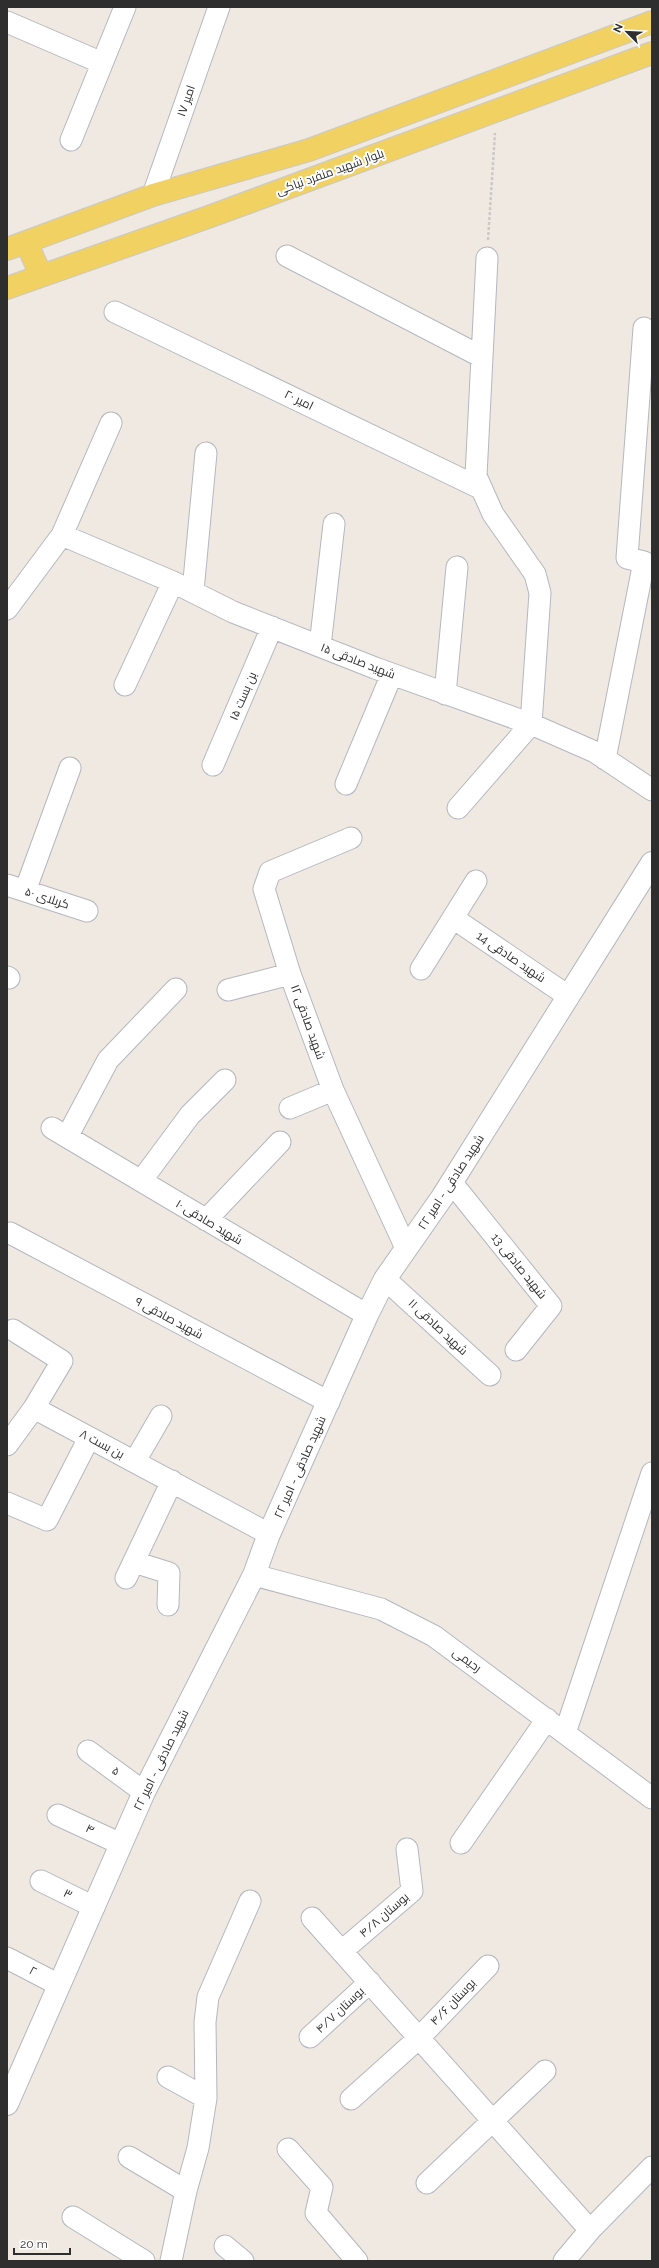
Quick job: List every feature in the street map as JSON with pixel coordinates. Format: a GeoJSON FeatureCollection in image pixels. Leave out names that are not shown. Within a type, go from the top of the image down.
{"type":"FeatureCollection","features":[{"type":"Feature","properties":{"kind":"main road"},"geometry":{"type":"LineString","coordinates":[[40,275],[17,245],[153,195],[309,150],[652,22]]}},
{"type":"Feature","properties":{"kind":"main road","name":"بلوار شهید منفرد نیاکی"},"geometry":{"type":"LineString","coordinates":[[7,288],[40,275],[211,216],[652,53]]}},
{"type":"Feature","properties":{"kind":"street"},"geometry":{"type":"LineString","coordinates":[[71,140],[125,7]]}},
{"type":"Feature","properties":{"kind":"street","name":"امیر ۱۷"},"geometry":{"type":"LineString","coordinates":[[153,195],[218,7]]}},
{"type":"Feature","properties":{"kind":"street"},"geometry":{"type":"LineString","coordinates":[[7,22],[102,63]]}},
{"type":"Feature","properties":{"kind":"street"},"geometry":{"type":"LineString","coordinates":[[287,256],[482,357]]}},
{"type":"Feature","properties":{"kind":"street"},"geometry":{"type":"LineString","coordinates":[[458,808],[531,724],[540,593],[535,574],[493,514],[476,476],[487,258]]}},
{"type":"Feature","properties":{"kind":"street","name":"امیر ۲۰"},"geometry":{"type":"LineString","coordinates":[[115,312],[482,489]]}},
{"type":"Feature","properties":{"kind":"street"},"geometry":{"type":"LineString","coordinates":[[605,759],[648,562],[627,558],[644,328]]}},
{"type":"Feature","properties":{"kind":"street"},"geometry":{"type":"LineString","coordinates":[[7,609],[62,535],[111,423]]}},
{"type":"Feature","properties":{"kind":"street"},"geometry":{"type":"LineString","coordinates":[[192,591],[206,453]]}},
{"type":"Feature","properties":{"kind":"street"},"geometry":{"type":"LineString","coordinates":[[320,646],[334,524]]}},
{"type":"Feature","properties":{"kind":"street","name":"شهید صادقی ۱۵"},"geometry":{"type":"LineString","coordinates":[[62,535],[173,582],[232,612],[445,694],[531,724],[595,752],[652,790]]}},
{"type":"Feature","properties":{"kind":"street"},"geometry":{"type":"LineString","coordinates":[[445,694],[457,567]]}},
{"type":"Feature","properties":{"kind":"street"},"geometry":{"type":"LineString","coordinates":[[125,685],[173,582]]}},
{"type":"Feature","properties":{"kind":"street","name":"بن بست ۱۵"},"geometry":{"type":"LineString","coordinates":[[213,765],[272,627]]}},
{"type":"Feature","properties":{"kind":"street"},"geometry":{"type":"LineString","coordinates":[[346,784],[392,674]]}},
{"type":"Feature","properties":{"kind":"street"},"geometry":{"type":"LineString","coordinates":[[16,888],[70,768]]}},
{"type":"Feature","properties":{"kind":"street","name":"شهید صادقی ۱۲"},"geometry":{"type":"LineString","coordinates":[[351,838],[270,872],[264,889],[290,974],[333,1090],[406,1248]]}},
{"type":"Feature","properties":{"kind":"street","name":"شهید صادقی - امیر ۲۲"},"geometry":{"type":"LineString","coordinates":[[7,2104],[144,1792],[254,1575],[269,1534],[367,1315],[385,1279],[452,1183],[652,863]]}},
{"type":"Feature","properties":{"kind":"street"},"geometry":{"type":"LineString","coordinates":[[421,969],[476,881]]}},
{"type":"Feature","properties":{"kind":"street","name":"کربلای ۵۰"},"geometry":{"type":"LineString","coordinates":[[16,888],[87,911]]}},
{"type":"Feature","properties":{"kind":"street","name":"شهید صادقی 14"},"geometry":{"type":"LineString","coordinates":[[453,918],[568,996]]}},
{"type":"Feature","properties":{"kind":"street"},"geometry":{"type":"LineString","coordinates":[[228,990],[290,974]]}},
{"type":"Feature","properties":{"kind":"street","name":"شهید صادقی ۱۰"},"geometry":{"type":"LineString","coordinates":[[176,989],[108,1060],[60,1132],[367,1315]]}},
{"type":"Feature","properties":{"kind":"street"},"geometry":{"type":"LineString","coordinates":[[141,1181],[190,1115],[225,1080]]}},
{"type":"Feature","properties":{"kind":"street"},"geometry":{"type":"LineString","coordinates":[[290,1108],[333,1090]]}},
{"type":"Feature","properties":{"kind":"street"},"geometry":{"type":"LineString","coordinates":[[206,1220],[280,1142]]}},
{"type":"Feature","properties":{"kind":"street","name":"شهید صادقی 13"},"geometry":{"type":"LineString","coordinates":[[452,1183],[551,1306],[516,1350]]}},
{"type":"Feature","properties":{"kind":"street","name":"شهید صادقی ۹"},"geometry":{"type":"LineString","coordinates":[[10,1233],[329,1402]]}},
{"type":"Feature","properties":{"kind":"street","name":"شهید صادقی ۱۱"},"geometry":{"type":"LineString","coordinates":[[385,1279],[490,1375]]}},
{"type":"Feature","properties":{"kind":"street"},"geometry":{"type":"LineString","coordinates":[[7,1445],[34,1408],[62,1361],[14,1330]]}},
{"type":"Feature","properties":{"kind":"street","name":"بن بست ۸"},"geometry":{"type":"LineString","coordinates":[[34,1408],[269,1534]]}},
{"type":"Feature","properties":{"kind":"street"},"geometry":{"type":"LineString","coordinates":[[135,1461],[161,1416]]}},
{"type":"Feature","properties":{"kind":"street"},"geometry":{"type":"LineString","coordinates":[[7,1503],[47,1520],[89,1438]]}},
{"type":"Feature","properties":{"kind":"street"},"geometry":{"type":"LineString","coordinates":[[566,1733],[648,1500],[652,1473]]}},
{"type":"Feature","properties":{"kind":"street"},"geometry":{"type":"LineString","coordinates":[[168,1605],[169,1573],[130,1570],[172,1481]]}},
{"type":"Feature","properties":{"kind":"street","name":"رحیمی"},"geometry":{"type":"LineString","coordinates":[[254,1575],[380,1609],[408,1621],[434,1636],[566,1733],[651,1792]]}},
{"type":"Feature","properties":{"kind":"street"},"geometry":{"type":"LineString","coordinates":[[461,1842],[547,1719]]}},
{"type":"Feature","properties":{"kind":"street","name":"۵"},"geometry":{"type":"LineString","coordinates":[[88,1751],[144,1792]]}},
{"type":"Feature","properties":{"kind":"street","name":"۴"},"geometry":{"type":"LineString","coordinates":[[58,1815],[122,1844]]}},
{"type":"Feature","properties":{"kind":"street","name":"بوستان ۴/۸"},"geometry":{"type":"LineString","coordinates":[[342,1951],[412,1891],[407,1849]]}},
{"type":"Feature","properties":{"kind":"street","name":"۳"},"geometry":{"type":"LineString","coordinates":[[41,1881],[94,1907]]}},
{"type":"Feature","properties":{"kind":"street"},"geometry":{"type":"LineString","coordinates":[[171,2261],[186,2191],[198,2148],[206,2098],[205,2022],[208,1997],[250,1901]]}},
{"type":"Feature","properties":{"kind":"street"},"geometry":{"type":"LineString","coordinates":[[312,1918],[590,2230]]}},
{"type":"Feature","properties":{"kind":"street","name":"۲"},"geometry":{"type":"LineString","coordinates":[[7,1958],[59,1985]]}},
{"type":"Feature","properties":{"kind":"street","name":"بوستان ۴/۶"},"geometry":{"type":"LineString","coordinates":[[351,2099],[419,2038],[488,1966]]}},
{"type":"Feature","properties":{"kind":"street","name":"بوستان ۴/۷"},"geometry":{"type":"LineString","coordinates":[[310,2037],[370,1982]]}},
{"type":"Feature","properties":{"kind":"street"},"geometry":{"type":"LineString","coordinates":[[427,2183],[545,2071]]}},
{"type":"Feature","properties":{"kind":"street"},"geometry":{"type":"LineString","coordinates":[[168,2077],[206,2098]]}},
{"type":"Feature","properties":{"kind":"street"},"geometry":{"type":"LineString","coordinates":[[288,2149],[322,2187],[316,2213],[357,2261]]}},
{"type":"Feature","properties":{"kind":"street"},"geometry":{"type":"LineString","coordinates":[[129,2157],[186,2191]]}},
{"type":"Feature","properties":{"kind":"street"},"geometry":{"type":"LineString","coordinates":[[564,2261],[590,2230],[652,2167]]}},
{"type":"Feature","properties":{"kind":"street"},"geometry":{"type":"LineString","coordinates":[[73,2217],[144,2261]]}},
{"type":"Feature","properties":{"kind":"street"},"geometry":{"type":"LineString","coordinates":[[225,2246],[242,2261]]}},
{"type":"Feature","properties":{"kind":"path"},"geometry":{"type":"LineString","coordinates":[[487,258],[496,111]]}}]}
